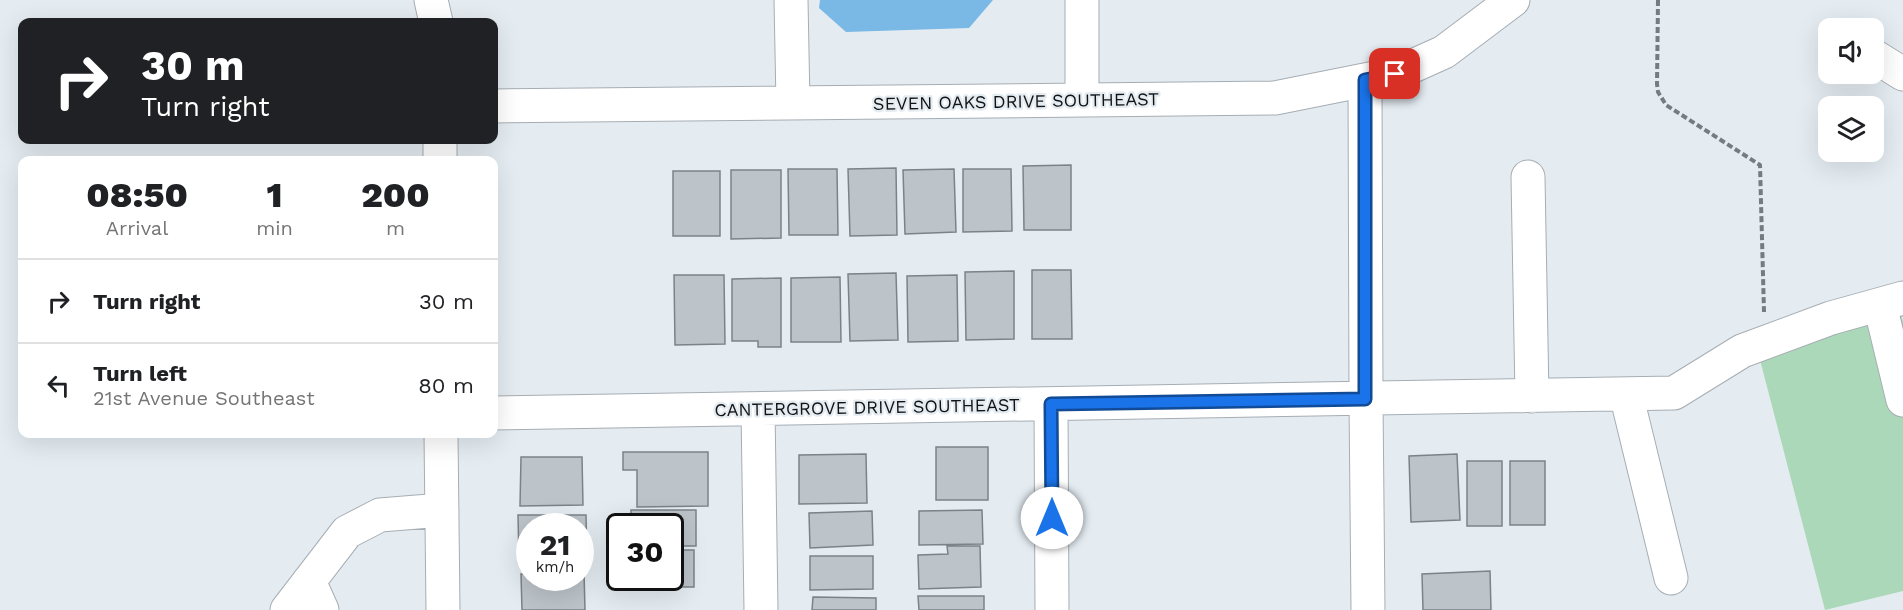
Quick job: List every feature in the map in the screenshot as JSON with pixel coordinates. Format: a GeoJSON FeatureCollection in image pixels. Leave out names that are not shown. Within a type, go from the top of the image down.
{"type":"FeatureCollection","features":[{"type":"Feature","properties":{"kind":"street"},"geometry":{"type":"LineString","coordinates":[[431,0],[435,18]]}},
{"type":"Feature","properties":{"kind":"street"},"geometry":{"type":"LineString","coordinates":[[791,0],[793,103]]}},
{"type":"Feature","properties":{"kind":"street"},"geometry":{"type":"LineString","coordinates":[[1082,0],[1082,100]]}},
{"type":"Feature","properties":{"kind":"street","name":"SEVEN OAKS DRIVE SOUTHEAST"},"geometry":{"type":"LineString","coordinates":[[498,106],[1275,98],[1395,74],[1444,52],[1513,0]]}},
{"type":"Feature","properties":{"kind":"street"},"geometry":{"type":"LineString","coordinates":[[1884,62],[1903,74]]}},
{"type":"Feature","properties":{"kind":"street"},"geometry":{"type":"LineString","coordinates":[[1365,80],[1365,399],[1368,610]]}},
{"type":"Feature","properties":{"kind":"street"},"geometry":{"type":"LineString","coordinates":[[1528,177],[1532,396]]}},
{"type":"Feature","properties":{"kind":"street"},"geometry":{"type":"LineString","coordinates":[[1891,302],[1903,400]]}},
{"type":"Feature","properties":{"kind":"street","name":"CANTERGROVE DRIVE SOUTHEAST"},"geometry":{"type":"LineString","coordinates":[[498,413],[1674,393],[1742,351],[1830,318],[1891,302]]}},
{"type":"Feature","properties":{"kind":"street"},"geometry":{"type":"LineString","coordinates":[[1626,394],[1671,578]]}},
{"type":"Feature","properties":{"kind":"street"},"geometry":{"type":"LineString","coordinates":[[1051,404],[1052,610]]}},
{"type":"Feature","properties":{"kind":"street"},"geometry":{"type":"LineString","coordinates":[[758,409],[761,610]]}},
{"type":"Feature","properties":{"kind":"street"},"geometry":{"type":"LineString","coordinates":[[441,438],[443,610]]}},
{"type":"Feature","properties":{"kind":"street"},"geometry":{"type":"LineString","coordinates":[[287,610],[316,595],[347,532],[380,515],[442,510]]}},
{"type":"Feature","properties":{"kind":"path"},"geometry":{"type":"LineString","coordinates":[[1658,0],[1658,92],[1666,105],[1760,165],[1765,343]]}},
{"type":"Feature","properties":{"kind":"green space"},"geometry":{"type":"Polygon","coordinates":[[[1901,314],[1903,322],[1903,591],[1825,610],[1759,356],[1901,314]]]}},
{"type":"Feature","properties":{"kind":"water"},"geometry":{"type":"Polygon","coordinates":[[[820,0],[993,0],[969,28],[846,32],[819,8],[820,0]]]}},
{"type":"Feature","properties":{"kind":"building"},"geometry":{"type":"Polygon","coordinates":[[[1071,165],[1071,230],[1024,230],[1023,166],[1071,165]]]}},
{"type":"Feature","properties":{"kind":"building"},"geometry":{"type":"Polygon","coordinates":[[[896,168],[897,235],[850,236],[848,169],[896,168]]]}},
{"type":"Feature","properties":{"kind":"building"},"geometry":{"type":"Polygon","coordinates":[[[788,169],[837,169],[838,235],[789,235],[788,169]]]}},
{"type":"Feature","properties":{"kind":"building"},"geometry":{"type":"Polygon","coordinates":[[[954,169],[956,232],[905,234],[903,170],[954,169]]]}},
{"type":"Feature","properties":{"kind":"building"},"geometry":{"type":"Polygon","coordinates":[[[963,169],[1011,169],[1012,231],[963,232],[963,169]]]}},
{"type":"Feature","properties":{"kind":"building"},"geometry":{"type":"Polygon","coordinates":[[[731,170],[781,170],[781,238],[731,239],[731,170]]]}},
{"type":"Feature","properties":{"kind":"building"},"geometry":{"type":"Polygon","coordinates":[[[673,171],[720,171],[720,236],[673,236],[673,171]]]}},
{"type":"Feature","properties":{"kind":"building"},"geometry":{"type":"Polygon","coordinates":[[[1032,270],[1071,270],[1072,339],[1032,339],[1032,270]]]}},
{"type":"Feature","properties":{"kind":"building"},"geometry":{"type":"Polygon","coordinates":[[[1014,271],[1014,339],[966,340],[965,272],[1014,271]]]}},
{"type":"Feature","properties":{"kind":"building"},"geometry":{"type":"Polygon","coordinates":[[[896,273],[898,340],[850,341],[848,274],[896,273]]]}},
{"type":"Feature","properties":{"kind":"building"},"geometry":{"type":"Polygon","coordinates":[[[674,275],[724,275],[725,344],[675,345],[674,275]]]}},
{"type":"Feature","properties":{"kind":"building"},"geometry":{"type":"Polygon","coordinates":[[[957,275],[958,341],[908,342],[907,276],[957,275]]]}},
{"type":"Feature","properties":{"kind":"building"},"geometry":{"type":"Polygon","coordinates":[[[840,277],[841,342],[791,342],[791,278],[840,277]]]}},
{"type":"Feature","properties":{"kind":"building"},"geometry":{"type":"Polygon","coordinates":[[[781,278],[781,347],[758,347],[758,341],[732,341],[732,279],[781,278]]]}},
{"type":"Feature","properties":{"kind":"building"},"geometry":{"type":"Polygon","coordinates":[[[936,447],[988,447],[988,500],[936,500],[936,447]]]}},
{"type":"Feature","properties":{"kind":"building"},"geometry":{"type":"Polygon","coordinates":[[[623,452],[708,452],[708,506],[637,507],[637,470],[623,470],[623,452]]]}},
{"type":"Feature","properties":{"kind":"building"},"geometry":{"type":"Polygon","coordinates":[[[866,454],[867,503],[799,504],[799,455],[866,454]]]}},
{"type":"Feature","properties":{"kind":"building"},"geometry":{"type":"Polygon","coordinates":[[[1457,454],[1460,520],[1411,522],[1409,456],[1457,454]]]}},
{"type":"Feature","properties":{"kind":"building"},"geometry":{"type":"Polygon","coordinates":[[[521,457],[582,457],[583,505],[520,506],[521,457]]]}},
{"type":"Feature","properties":{"kind":"building"},"geometry":{"type":"Polygon","coordinates":[[[1467,461],[1502,461],[1502,526],[1467,526],[1467,461]]]}},
{"type":"Feature","properties":{"kind":"building"},"geometry":{"type":"Polygon","coordinates":[[[1510,461],[1545,461],[1545,525],[1510,525],[1510,461]]]}},
{"type":"Feature","properties":{"kind":"building"},"geometry":{"type":"Polygon","coordinates":[[[631,510],[696,510],[696,546],[684,546],[684,513],[631,513],[631,510]]]}},
{"type":"Feature","properties":{"kind":"building"},"geometry":{"type":"Polygon","coordinates":[[[982,510],[983,544],[919,545],[919,511],[982,510]]]}},
{"type":"Feature","properties":{"kind":"building"},"geometry":{"type":"Polygon","coordinates":[[[872,511],[873,545],[810,548],[809,513],[872,511]]]}},
{"type":"Feature","properties":{"kind":"building"},"geometry":{"type":"Polygon","coordinates":[[[947,546],[980,546],[981,587],[919,589],[918,555],[948,554],[947,546]]]}},
{"type":"Feature","properties":{"kind":"building"},"geometry":{"type":"Polygon","coordinates":[[[684,550],[694,550],[694,587],[684,587],[684,550]]]}},
{"type":"Feature","properties":{"kind":"building"},"geometry":{"type":"Polygon","coordinates":[[[810,556],[873,556],[873,589],[810,590],[810,556]]]}},
{"type":"Feature","properties":{"kind":"building"},"geometry":{"type":"Polygon","coordinates":[[[1490,571],[1491,610],[1423,610],[1422,574],[1490,571]]]}},
{"type":"Feature","properties":{"kind":"building"},"geometry":{"type":"Polygon","coordinates":[[[521,591],[584,591],[585,610],[522,610],[521,591]]]}},
{"type":"Feature","properties":{"kind":"building"},"geometry":{"type":"Polygon","coordinates":[[[918,596],[984,596],[984,610],[919,610],[918,596]]]}},
{"type":"Feature","properties":{"kind":"building"},"geometry":{"type":"Polygon","coordinates":[[[813,597],[876,598],[876,610],[812,610],[813,597]]]}},
{"type":"Feature","properties":{"kind":"route"},"geometry":{"type":"LineString","coordinates":[[1052,518],[1051,404],[1365,399],[1365,80],[1395,74]]}}]}
